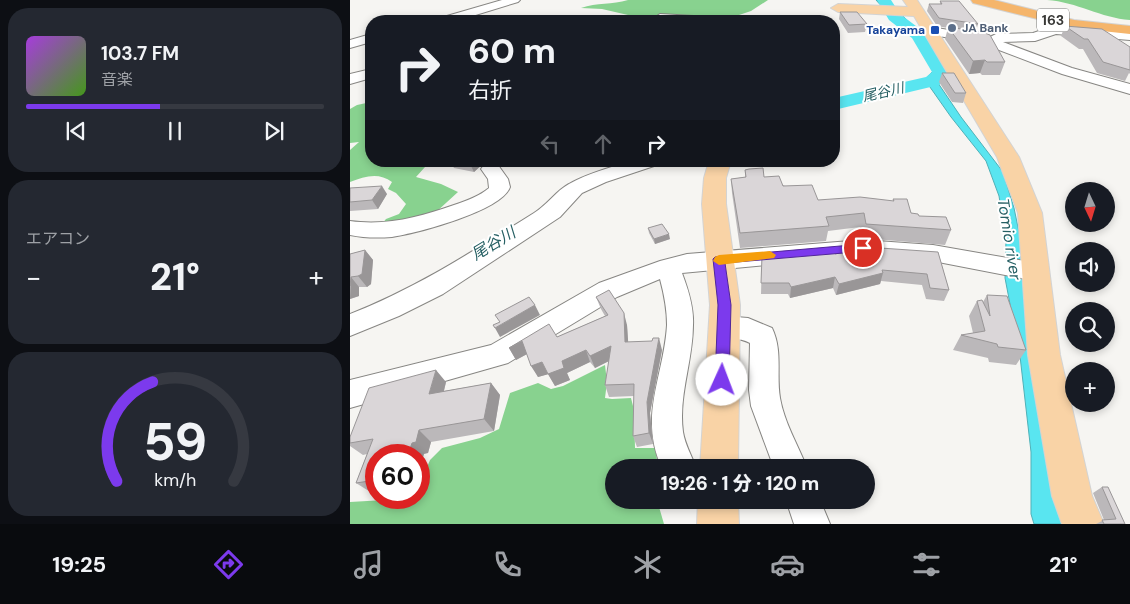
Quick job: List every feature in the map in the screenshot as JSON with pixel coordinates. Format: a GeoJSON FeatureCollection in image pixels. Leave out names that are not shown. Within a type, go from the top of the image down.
{"type":"FeatureCollection","features":[{"type":"Feature","properties":{"kind":"highway","name":"163"},"geometry":{"type":"LineString","coordinates":[[978,0],[1074,24],[1130,30]]}},
{"type":"Feature","properties":{"kind":"highway","name":"163"},"geometry":{"type":"LineString","coordinates":[[1018,0],[1079,17],[1130,25]]}},
{"type":"Feature","properties":{"kind":"main road"},"geometry":{"type":"LineString","coordinates":[[834,15],[845,6],[916,14],[1008,157],[1030,214],[1044,355],[1072,496],[1083,524]]}},
{"type":"Feature","properties":{"kind":"main road"},"geometry":{"type":"LineString","coordinates":[[718,167],[715,178],[714,204],[724,305],[719,459]]}},
{"type":"Feature","properties":{"kind":"street"},"geometry":{"type":"LineString","coordinates":[[463,15],[514,0]]}},
{"type":"Feature","properties":{"kind":"street"},"geometry":{"type":"LineString","coordinates":[[916,14],[1067,71],[1130,89]]}},
{"type":"Feature","properties":{"kind":"street"},"geometry":{"type":"LineString","coordinates":[[982,38],[1035,36],[1054,30],[1130,36]]}},
{"type":"Feature","properties":{"kind":"street"},"geometry":{"type":"LineString","coordinates":[[350,44],[365,40]]}},
{"type":"Feature","properties":{"kind":"street"},"geometry":{"type":"LineString","coordinates":[[350,79],[365,75]]}},
{"type":"Feature","properties":{"kind":"street"},"geometry":{"type":"LineString","coordinates":[[350,325],[390,309],[434,287],[552,212],[575,189],[599,178],[632,167]]}},
{"type":"Feature","properties":{"kind":"street"},"geometry":{"type":"LineString","coordinates":[[350,228],[365,231],[401,228],[483,201],[500,189],[500,184],[491,169]]}},
{"type":"Feature","properties":{"kind":"street"},"geometry":{"type":"LineString","coordinates":[[350,394],[498,355],[608,290],[668,267],[719,259],[863,248],[933,253],[1036,272]]}},
{"type":"Feature","properties":{"kind":"street"},"geometry":{"type":"LineString","coordinates":[[668,267],[679,306],[680,325],[669,388],[667,437],[675,459]]}},
{"type":"Feature","properties":{"kind":"street"},"geometry":{"type":"LineString","coordinates":[[724,327],[748,329],[762,336],[766,348],[763,384],[765,401],[788,459]]}},
{"type":"Feature","properties":{"kind":"street"},"geometry":{"type":"LineString","coordinates":[[806,509],[812,524]]}},
{"type":"Feature","properties":{"kind":"green space"},"geometry":{"type":"Polygon","coordinates":[[[628,0],[768,0],[751,11],[739,15],[628,15],[602,9],[581,8],[628,0]]]}},
{"type":"Feature","properties":{"kind":"green space"},"geometry":{"type":"Polygon","coordinates":[[[1047,0],[1130,0],[1130,20],[1119,19],[1058,1],[1047,0]]]}},
{"type":"Feature","properties":{"kind":"green space"},"geometry":{"type":"Polygon","coordinates":[[[365,103],[365,167],[425,167],[416,177],[441,184],[458,192],[435,213],[381,225],[386,219],[399,214],[406,204],[396,193],[388,189],[392,182],[382,177],[372,176],[350,182],[350,150],[359,142],[350,143],[350,109],[365,103]]]}},
{"type":"Feature","properties":{"kind":"green space"},"geometry":{"type":"Polygon","coordinates":[[[605,365],[607,382],[605,398],[631,398],[634,410],[635,448],[655,448],[657,459],[605,459],[605,509],[660,509],[664,524],[350,524],[350,502],[365,501],[365,509],[430,509],[430,460],[442,448],[480,438],[499,429],[510,393],[538,383],[551,389],[563,386],[605,365]]]}},
{"type":"Feature","properties":{"kind":"water"},"geometry":{"type":"Polygon","coordinates":[[[876,0],[888,0],[921,35],[948,72],[936,80],[961,117],[1003,172],[1014,208],[1020,237],[1023,281],[1033,351],[1069,524],[1034,524],[1031,514],[1031,452],[1020,356],[1005,278],[1006,239],[999,196],[986,161],[925,80],[933,71],[932,62],[927,52],[920,42],[876,0]]]}},
{"type":"Feature","properties":{"kind":"building"},"geometry":{"type":"Polygon","coordinates":[[[940,1],[959,1],[978,24],[939,18],[929,4],[942,4],[940,1]]]}},
{"type":"Feature","properties":{"kind":"building"},"geometry":{"type":"Polygon","coordinates":[[[840,12],[857,12],[867,24],[849,25],[840,12]]]}},
{"type":"Feature","properties":{"kind":"building"},"geometry":{"type":"Polygon","coordinates":[[[1065,26],[1102,29],[1130,47],[1130,70],[1103,62],[1088,39],[1084,39],[1065,26]]]}},
{"type":"Feature","properties":{"kind":"building"},"geometry":{"type":"Polygon","coordinates":[[[948,27],[990,35],[1005,62],[973,61],[948,27]]]}},
{"type":"Feature","properties":{"kind":"building"},"geometry":{"type":"Polygon","coordinates":[[[942,73],[954,73],[966,93],[955,93],[942,73]]]}},
{"type":"Feature","properties":{"kind":"building"},"geometry":{"type":"Polygon","coordinates":[[[763,168],[764,177],[779,176],[783,186],[812,185],[818,200],[860,197],[894,201],[893,199],[907,199],[911,213],[918,214],[919,216],[946,217],[951,230],[866,224],[864,213],[826,217],[829,226],[740,233],[731,179],[746,177],[745,170],[763,168]]]}},
{"type":"Feature","properties":{"kind":"building"},"geometry":{"type":"Polygon","coordinates":[[[382,186],[372,200],[350,202],[350,188],[382,186]]]}},
{"type":"Feature","properties":{"kind":"building"},"geometry":{"type":"Polygon","coordinates":[[[662,224],[669,234],[654,239],[648,228],[662,224]]]}},
{"type":"Feature","properties":{"kind":"building"},"geometry":{"type":"Polygon","coordinates":[[[866,247],[938,252],[949,290],[930,288],[927,274],[882,270],[883,273],[839,284],[835,277],[791,287],[789,283],[761,283],[762,256],[834,250],[835,254],[866,247]]]}},
{"type":"Feature","properties":{"kind":"building"},"geometry":{"type":"Polygon","coordinates":[[[365,250],[362,274],[351,277],[350,286],[350,254],[365,250]]]}},
{"type":"Feature","properties":{"kind":"building"},"geometry":{"type":"Polygon","coordinates":[[[609,290],[624,313],[625,342],[652,341],[653,338],[659,338],[647,402],[649,433],[633,436],[634,384],[605,385],[611,346],[590,356],[586,350],[562,361],[564,368],[548,374],[542,362],[531,366],[522,341],[509,348],[549,324],[557,337],[608,315],[596,297],[609,290]]]}},
{"type":"Feature","properties":{"kind":"building"},"geometry":{"type":"Polygon","coordinates":[[[987,295],[1007,296],[1026,350],[998,347],[997,344],[961,335],[985,331],[977,301],[982,300],[990,316],[987,295]]]}},
{"type":"Feature","properties":{"kind":"building"},"geometry":{"type":"Polygon","coordinates":[[[529,297],[535,305],[495,328],[493,325],[500,322],[495,315],[529,297]]]}},
{"type":"Feature","properties":{"kind":"building"},"geometry":{"type":"Polygon","coordinates":[[[436,370],[429,394],[491,383],[484,419],[419,430],[416,442],[412,444],[371,444],[373,439],[350,443],[350,437],[369,388],[436,370]]]}},
{"type":"Feature","properties":{"kind":"building"},"geometry":{"type":"Polygon","coordinates":[[[365,460],[365,482],[356,483],[365,460]]]}},
{"type":"Feature","properties":{"kind":"building"},"geometry":{"type":"Polygon","coordinates":[[[1102,487],[1108,487],[1125,524],[1104,524],[1102,520],[1116,519],[1102,487]]]}},
{"type":"Feature","properties":{"kind":"waterway","name":"Tomio river"},"geometry":{"type":"LineString","coordinates":[[840,103],[932,81],[942,73],[918,35],[894,17],[884,0]]}},
{"type":"Feature","properties":{"kind":"slow traffic"},"geometry":{"type":"LineString","coordinates":[[719,261],[719,259],[770,255]]}},
{"type":"Feature","properties":{"kind":"place","name":"JA Bank"},"geometry":{"type":"Point","coordinates":[952,28]}},
{"type":"Feature","properties":{"kind":"place","name":"Takayama"},"geometry":{"type":"Point","coordinates":[935,30]}},
{"type":"Feature","properties":{"kind":"route"},"geometry":{"type":"LineString","coordinates":[[722,380],[724,305],[719,259],[863,248]]}},
{"type":"Feature","properties":{"kind":"water label","name":"尾谷川"},"geometry":{"type":"Point","coordinates":[883,92]}},
{"type":"Feature","properties":{"kind":"water label","name":"尾谷川"},"geometry":{"type":"Point","coordinates":[493,243]}}]}
